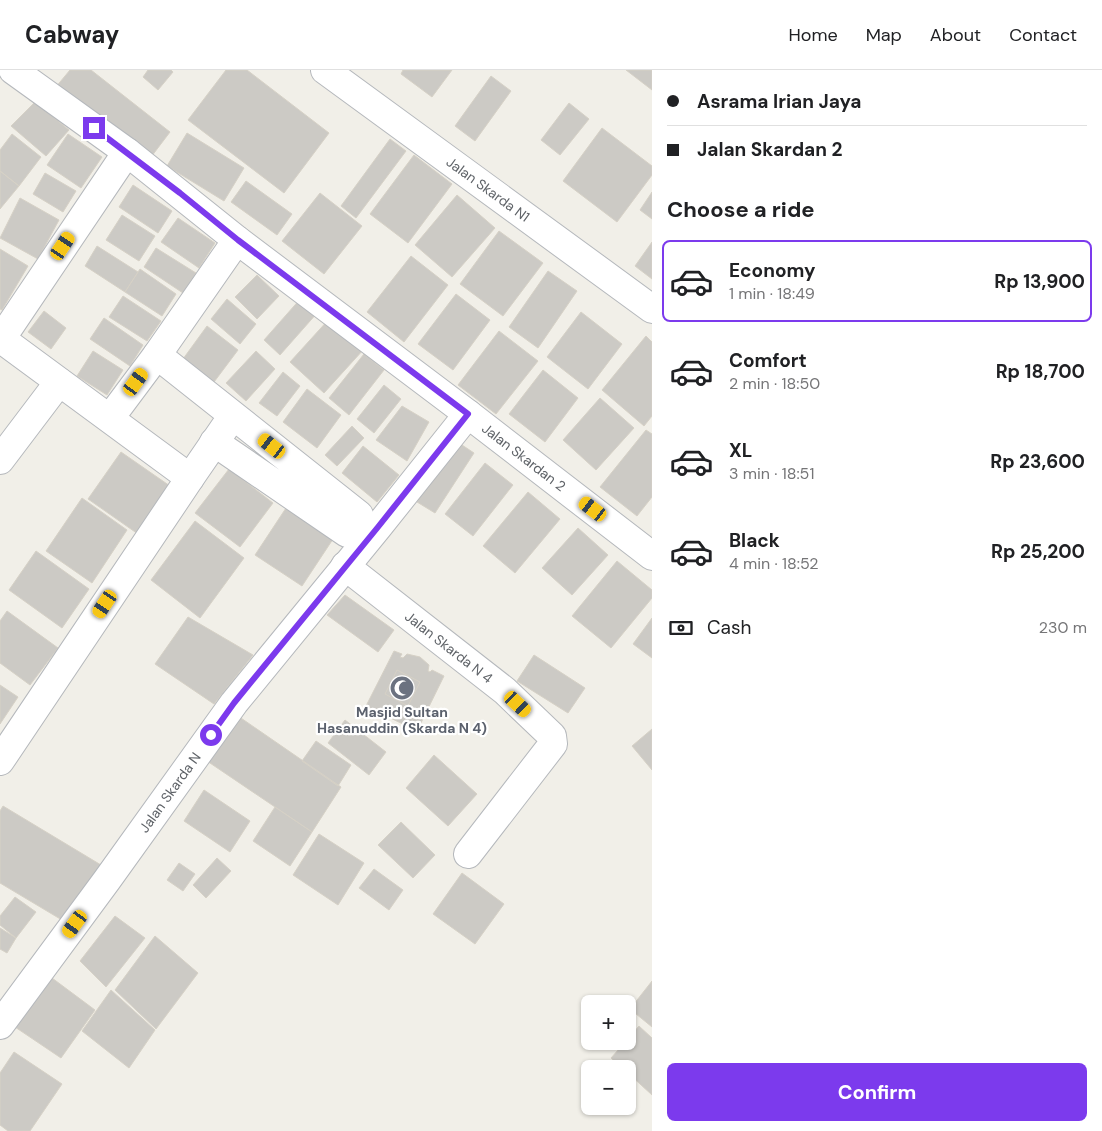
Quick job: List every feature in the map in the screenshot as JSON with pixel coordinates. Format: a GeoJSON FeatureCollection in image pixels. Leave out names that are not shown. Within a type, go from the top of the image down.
{"type":"FeatureCollection","features":[{"type":"Feature","properties":{"kind":"street"},"geometry":{"type":"LineString","coordinates":[[0,81],[8,70]]}},
{"type":"Feature","properties":{"kind":"street","name":"Jalan Skardan 2"},"geometry":{"type":"LineString","coordinates":[[13,70],[126,152],[238,240],[652,556]]}},
{"type":"Feature","properties":{"kind":"street","name":"Jalan Skarda N1"},"geometry":{"type":"LineString","coordinates":[[325,70],[652,309]]}},
{"type":"Feature","properties":{"kind":"street"},"geometry":{"type":"LineString","coordinates":[[126,152],[1,339],[190,478]]}},
{"type":"Feature","properties":{"kind":"street"},"geometry":{"type":"LineString","coordinates":[[110,418],[238,240]]}},
{"type":"Feature","properties":{"kind":"street"},"geometry":{"type":"LineString","coordinates":[[157,354],[359,515],[361,521],[352,532],[347,534],[214,442]]}},
{"type":"Feature","properties":{"kind":"street"},"geometry":{"type":"LineString","coordinates":[[0,460],[59,382]]}},
{"type":"Feature","properties":{"kind":"street","name":"Jalan Skarda N"},"geometry":{"type":"LineString","coordinates":[[0,1025],[234,703],[468,414]]}},
{"type":"Feature","properties":{"kind":"street"},"geometry":{"type":"LineString","coordinates":[[0,761],[214,442],[234,416]]}},
{"type":"Feature","properties":{"kind":"street"},"geometry":{"type":"LineString","coordinates":[[282,489],[297,466]]}},
{"type":"Feature","properties":{"kind":"street","name":"Jalan Skarda N 4"},"geometry":{"type":"LineString","coordinates":[[345,566],[505,691],[552,736],[553,744],[468,854]]}},
{"type":"Feature","properties":{"kind":"building"},"geometry":{"type":"Polygon","coordinates":[[[70,70],[91,70],[170,132],[148,161],[55,88],[70,70]]]}},
{"type":"Feature","properties":{"kind":"building"},"geometry":{"type":"Polygon","coordinates":[[[148,70],[171,70],[173,72],[158,90],[143,77],[148,70]]]}},
{"type":"Feature","properties":{"kind":"building"},"geometry":{"type":"Polygon","coordinates":[[[226,70],[247,70],[329,133],[284,193],[188,120],[226,70]]]}},
{"type":"Feature","properties":{"kind":"building"},"geometry":{"type":"Polygon","coordinates":[[[403,70],[452,70],[432,97],[401,74],[403,70]]]}},
{"type":"Feature","properties":{"kind":"building"},"geometry":{"type":"Polygon","coordinates":[[[626,70],[652,70],[652,90],[626,70]]]}},
{"type":"Feature","properties":{"kind":"building"},"geometry":{"type":"Polygon","coordinates":[[[491,76],[511,91],[475,141],[455,126],[491,76]]]}},
{"type":"Feature","properties":{"kind":"building"},"geometry":{"type":"Polygon","coordinates":[[[35,102],[69,130],[46,156],[11,126],[35,102]]]}},
{"type":"Feature","properties":{"kind":"building"},"geometry":{"type":"Polygon","coordinates":[[[569,103],[589,119],[560,155],[541,140],[569,103]]]}},
{"type":"Feature","properties":{"kind":"building"},"geometry":{"type":"Polygon","coordinates":[[[602,128],[652,166],[652,175],[617,222],[563,181],[602,128]]]}},
{"type":"Feature","properties":{"kind":"building"},"geometry":{"type":"Polygon","coordinates":[[[187,133],[244,168],[224,201],[167,166],[187,133]]]}},
{"type":"Feature","properties":{"kind":"building"},"geometry":{"type":"Polygon","coordinates":[[[12,134],[41,157],[19,186],[0,171],[0,150],[12,134]]]}},
{"type":"Feature","properties":{"kind":"building"},"geometry":{"type":"Polygon","coordinates":[[[68,134],[102,157],[81,188],[47,165],[68,134]]]}},
{"type":"Feature","properties":{"kind":"building"},"geometry":{"type":"Polygon","coordinates":[[[390,139],[406,151],[356,218],[341,206],[390,139]]]}},
{"type":"Feature","properties":{"kind":"building"},"geometry":{"type":"Polygon","coordinates":[[[414,155],[452,184],[408,243],[370,214],[414,155]]]}},
{"type":"Feature","properties":{"kind":"building"},"geometry":{"type":"Polygon","coordinates":[[[0,171],[19,186],[0,209],[0,171]]]}},
{"type":"Feature","properties":{"kind":"building"},"geometry":{"type":"Polygon","coordinates":[[[45,173],[76,191],[63,212],[33,194],[45,173]]]}},
{"type":"Feature","properties":{"kind":"building"},"geometry":{"type":"Polygon","coordinates":[[[246,181],[292,214],[277,235],[231,202],[246,181]]]}},
{"type":"Feature","properties":{"kind":"building"},"geometry":{"type":"Polygon","coordinates":[[[133,185],[172,211],[158,233],[119,207],[133,185]]]}},
{"type":"Feature","properties":{"kind":"building"},"geometry":{"type":"Polygon","coordinates":[[[652,192],[652,219],[640,210],[652,192]]]}},
{"type":"Feature","properties":{"kind":"building"},"geometry":{"type":"Polygon","coordinates":[[[320,193],[362,226],[324,274],[282,241],[320,193]]]}},
{"type":"Feature","properties":{"kind":"building"},"geometry":{"type":"Polygon","coordinates":[[[457,195],[495,228],[452,277],[415,245],[457,195]]]}},
{"type":"Feature","properties":{"kind":"building"},"geometry":{"type":"Polygon","coordinates":[[[20,198],[59,220],[38,259],[0,238],[20,198]]]}},
{"type":"Feature","properties":{"kind":"building"},"geometry":{"type":"Polygon","coordinates":[[[122,215],[155,236],[139,261],[106,240],[122,215]]]}},
{"type":"Feature","properties":{"kind":"building"},"geometry":{"type":"Polygon","coordinates":[[[178,218],[215,243],[199,268],[161,242],[178,218]]]}},
{"type":"Feature","properties":{"kind":"building"},"geometry":{"type":"Polygon","coordinates":[[[499,231],[543,263],[503,316],[460,284],[499,231]]]}},
{"type":"Feature","properties":{"kind":"building"},"geometry":{"type":"Polygon","coordinates":[[[652,242],[652,279],[635,266],[652,242]]]}},
{"type":"Feature","properties":{"kind":"building"},"geometry":{"type":"Polygon","coordinates":[[[97,246],[138,272],[125,292],[85,266],[97,246]]]}},
{"type":"Feature","properties":{"kind":"building"},"geometry":{"type":"Polygon","coordinates":[[[156,248],[196,273],[183,293],[144,267],[156,248]]]}},
{"type":"Feature","properties":{"kind":"building"},"geometry":{"type":"Polygon","coordinates":[[[0,249],[28,266],[2,310],[0,309],[0,249]]]}},
{"type":"Feature","properties":{"kind":"building"},"geometry":{"type":"Polygon","coordinates":[[[411,256],[448,285],[404,342],[367,312],[411,256]]]}},
{"type":"Feature","properties":{"kind":"building"},"geometry":{"type":"Polygon","coordinates":[[[140,269],[176,294],[162,316],[125,292],[140,269]]]}},
{"type":"Feature","properties":{"kind":"building"},"geometry":{"type":"Polygon","coordinates":[[[548,271],[577,291],[538,348],[509,327],[548,271]]]}},
{"type":"Feature","properties":{"kind":"building"},"geometry":{"type":"Polygon","coordinates":[[[257,275],[279,296],[257,319],[235,297],[257,275]]]}},
{"type":"Feature","properties":{"kind":"building"},"geometry":{"type":"Polygon","coordinates":[[[456,294],[490,320],[453,370],[418,344],[456,294]]]}},
{"type":"Feature","properties":{"kind":"building"},"geometry":{"type":"Polygon","coordinates":[[[123,296],[161,321],[147,341],[109,317],[123,296]]]}},
{"type":"Feature","properties":{"kind":"building"},"geometry":{"type":"Polygon","coordinates":[[[302,297],[318,312],[280,355],[264,340],[302,297]]]}},
{"type":"Feature","properties":{"kind":"building"},"geometry":{"type":"Polygon","coordinates":[[[227,299],[256,324],[240,344],[211,319],[227,299]]]}},
{"type":"Feature","properties":{"kind":"building"},"geometry":{"type":"Polygon","coordinates":[[[44,311],[66,328],[51,349],[28,332],[44,311]]]}},
{"type":"Feature","properties":{"kind":"building"},"geometry":{"type":"Polygon","coordinates":[[[581,312],[622,344],[588,389],[547,357],[581,312]]]}},
{"type":"Feature","properties":{"kind":"building"},"geometry":{"type":"Polygon","coordinates":[[[104,318],[143,345],[130,366],[90,339],[104,318]]]}},
{"type":"Feature","properties":{"kind":"building"},"geometry":{"type":"Polygon","coordinates":[[[330,318],[364,349],[324,393],[290,362],[330,318]]]}},
{"type":"Feature","properties":{"kind":"building"},"geometry":{"type":"Polygon","coordinates":[[[207,326],[238,350],[214,382],[183,359],[207,326]]]}},
{"type":"Feature","properties":{"kind":"building"},"geometry":{"type":"Polygon","coordinates":[[[499,331],[538,361],[496,414],[458,385],[499,331]]]}},
{"type":"Feature","properties":{"kind":"building"},"geometry":{"type":"Polygon","coordinates":[[[646,336],[652,342],[652,416],[644,426],[602,390],[646,336]]]}},
{"type":"Feature","properties":{"kind":"building"},"geometry":{"type":"Polygon","coordinates":[[[93,351],[123,370],[107,395],[77,376],[93,351]]]}},
{"type":"Feature","properties":{"kind":"building"},"geometry":{"type":"Polygon","coordinates":[[[256,351],[275,369],[246,401],[226,383],[256,351]]]}},
{"type":"Feature","properties":{"kind":"building"},"geometry":{"type":"Polygon","coordinates":[[[364,354],[384,370],[349,415],[329,398],[364,354]]]}},
{"type":"Feature","properties":{"kind":"building"},"geometry":{"type":"Polygon","coordinates":[[[543,370],[578,398],[545,442],[509,414],[543,370]]]}},
{"type":"Feature","properties":{"kind":"building"},"geometry":{"type":"Polygon","coordinates":[[[283,372],[300,386],[277,416],[259,403],[283,372]]]}},
{"type":"Feature","properties":{"kind":"building"},"geometry":{"type":"Polygon","coordinates":[[[384,385],[401,399],[374,433],[357,419],[384,385]]]}},
{"type":"Feature","properties":{"kind":"building"},"geometry":{"type":"Polygon","coordinates":[[[307,389],[341,415],[317,448],[283,422],[307,389]]]}},
{"type":"Feature","properties":{"kind":"building"},"geometry":{"type":"Polygon","coordinates":[[[600,398],[634,428],[596,470],[563,440],[600,398]]]}},
{"type":"Feature","properties":{"kind":"building"},"geometry":{"type":"Polygon","coordinates":[[[402,406],[429,422],[407,461],[376,440],[402,406]]]}},
{"type":"Feature","properties":{"kind":"building"},"geometry":{"type":"Polygon","coordinates":[[[352,426],[364,438],[337,466],[325,455],[352,426]]]}},
{"type":"Feature","properties":{"kind":"building"},"geometry":{"type":"Polygon","coordinates":[[[646,430],[652,434],[652,497],[637,516],[600,487],[646,430]]]}},
{"type":"Feature","properties":{"kind":"building"},"geometry":{"type":"Polygon","coordinates":[[[456,441],[474,453],[435,513],[417,502],[456,441]]]}},
{"type":"Feature","properties":{"kind":"building"},"geometry":{"type":"Polygon","coordinates":[[[363,446],[399,475],[377,502],[342,473],[363,446]]]}},
{"type":"Feature","properties":{"kind":"building"},"geometry":{"type":"Polygon","coordinates":[[[121,452],[170,486],[138,534],[88,499],[121,452]]]}},
{"type":"Feature","properties":{"kind":"building"},"geometry":{"type":"Polygon","coordinates":[[[485,463],[513,485],[473,536],[445,514],[485,463]]]}},
{"type":"Feature","properties":{"kind":"building"},"geometry":{"type":"Polygon","coordinates":[[[229,469],[273,503],[240,547],[195,513],[229,469]]]}},
{"type":"Feature","properties":{"kind":"building"},"geometry":{"type":"Polygon","coordinates":[[[528,492],[560,519],[515,573],[483,546],[528,492]]]}},
{"type":"Feature","properties":{"kind":"building"},"geometry":{"type":"Polygon","coordinates":[[[82,498],[127,530],[92,583],[46,551],[82,498]]]}},
{"type":"Feature","properties":{"kind":"building"},"geometry":{"type":"Polygon","coordinates":[[[288,505],[335,536],[302,586],[255,555],[288,505]]]}},
{"type":"Feature","properties":{"kind":"building"},"geometry":{"type":"Polygon","coordinates":[[[195,521],[244,558],[200,618],[151,580],[195,521]]]}},
{"type":"Feature","properties":{"kind":"building"},"geometry":{"type":"Polygon","coordinates":[[[578,528],[608,555],[572,595],[542,568],[578,528]]]}},
{"type":"Feature","properties":{"kind":"building"},"geometry":{"type":"Polygon","coordinates":[[[36,551],[89,589],[62,628],[9,590],[36,551]]]}},
{"type":"Feature","properties":{"kind":"building"},"geometry":{"type":"Polygon","coordinates":[[[617,561],[652,590],[652,598],[611,648],[572,616],[617,561]]]}},
{"type":"Feature","properties":{"kind":"building"},"geometry":{"type":"Polygon","coordinates":[[[345,595],[394,630],[378,652],[327,615],[345,595]]]}},
{"type":"Feature","properties":{"kind":"building"},"geometry":{"type":"Polygon","coordinates":[[[7,611],[58,648],[30,685],[0,663],[0,621],[7,611]]]}},
{"type":"Feature","properties":{"kind":"building"},"geometry":{"type":"Polygon","coordinates":[[[188,617],[253,655],[214,704],[155,664],[188,617]]]}},
{"type":"Feature","properties":{"kind":"building"},"geometry":{"type":"Polygon","coordinates":[[[652,618],[652,658],[633,644],[652,618]]]}},
{"type":"Feature","properties":{"kind":"building"},"geometry":{"type":"Polygon","coordinates":[[[394,651],[402,654],[400,657],[403,658],[407,654],[420,657],[429,665],[428,671],[432,670],[444,676],[417,731],[366,706],[394,651]]]}},
{"type":"Feature","properties":{"kind":"building"},"geometry":{"type":"Polygon","coordinates":[[[534,655],[585,688],[568,713],[517,681],[534,655]]]}},
{"type":"Feature","properties":{"kind":"building","name":"Masjid Sultan Hasanuddin (Skarda N 4)"},"geometry":{"type":"Polygon","coordinates":[[[397,670],[420,682],[408,706],[385,694],[397,670]]]}},
{"type":"Feature","properties":{"kind":"building"},"geometry":{"type":"Polygon","coordinates":[[[0,685],[18,697],[0,724],[0,685]]]}},
{"type":"Feature","properties":{"kind":"building"},"geometry":{"type":"Polygon","coordinates":[[[238,716],[341,787],[312,832],[207,761],[238,716]]]}},
{"type":"Feature","properties":{"kind":"building"},"geometry":{"type":"Polygon","coordinates":[[[345,720],[386,752],[369,775],[328,743],[345,720]]]}},
{"type":"Feature","properties":{"kind":"building"},"geometry":{"type":"Polygon","coordinates":[[[652,729],[652,770],[632,746],[652,729]]]}},
{"type":"Feature","properties":{"kind":"building"},"geometry":{"type":"Polygon","coordinates":[[[316,741],[351,765],[338,786],[302,761],[316,741]]]}},
{"type":"Feature","properties":{"kind":"building"},"geometry":{"type":"Polygon","coordinates":[[[434,755],[477,794],[448,826],[406,788],[434,755]]]}},
{"type":"Feature","properties":{"kind":"building"},"geometry":{"type":"Polygon","coordinates":[[[204,790],[250,821],[230,852],[184,821],[204,790]]]}},
{"type":"Feature","properties":{"kind":"building"},"geometry":{"type":"Polygon","coordinates":[[[3,806],[101,865],[67,923],[0,883],[0,811],[3,806]]]}},
{"type":"Feature","properties":{"kind":"building"},"geometry":{"type":"Polygon","coordinates":[[[275,807],[312,832],[290,866],[253,841],[275,807]]]}},
{"type":"Feature","properties":{"kind":"building"},"geometry":{"type":"Polygon","coordinates":[[[401,822],[435,855],[413,878],[378,845],[401,822]]]}},
{"type":"Feature","properties":{"kind":"building"},"geometry":{"type":"Polygon","coordinates":[[[319,834],[364,863],[338,905],[293,875],[319,834]]]}},
{"type":"Feature","properties":{"kind":"building"},"geometry":{"type":"Polygon","coordinates":[[[217,858],[231,871],[206,898],[193,885],[217,858]]]}},
{"type":"Feature","properties":{"kind":"building"},"geometry":{"type":"Polygon","coordinates":[[[179,863],[195,874],[183,891],[167,880],[179,863]]]}},
{"type":"Feature","properties":{"kind":"building"},"geometry":{"type":"Polygon","coordinates":[[[374,869],[403,890],[389,910],[359,888],[374,869]]]}},
{"type":"Feature","properties":{"kind":"building"},"geometry":{"type":"Polygon","coordinates":[[[462,873],[504,904],[475,944],[433,914],[462,873]]]}},
{"type":"Feature","properties":{"kind":"building"},"geometry":{"type":"Polygon","coordinates":[[[15,897],[36,912],[16,938],[0,925],[0,916],[15,897]]]}},
{"type":"Feature","properties":{"kind":"building"},"geometry":{"type":"Polygon","coordinates":[[[115,916],[145,938],[106,987],[80,961],[115,916]]]}},
{"type":"Feature","properties":{"kind":"building"},"geometry":{"type":"Polygon","coordinates":[[[0,928],[16,938],[7,953],[0,949],[0,928]]]}},
{"type":"Feature","properties":{"kind":"building"},"geometry":{"type":"Polygon","coordinates":[[[155,936],[198,973],[156,1029],[115,990],[155,936]]]}},
{"type":"Feature","properties":{"kind":"building"},"geometry":{"type":"Polygon","coordinates":[[[52,978],[95,1010],[61,1058],[15,1027],[52,978]]]}},
{"type":"Feature","properties":{"kind":"building"},"geometry":{"type":"Polygon","coordinates":[[[652,981],[652,1027],[636,1014],[636,1001],[652,981]]]}},
{"type":"Feature","properties":{"kind":"building"},"geometry":{"type":"Polygon","coordinates":[[[111,990],[155,1030],[129,1068],[82,1031],[111,990]]]}},
{"type":"Feature","properties":{"kind":"building"},"geometry":{"type":"Polygon","coordinates":[[[639,1026],[652,1038],[652,1095],[636,1080],[636,1060],[613,1060],[611,1058],[618,1050],[636,1050],[636,1030],[639,1026]]]}},
{"type":"Feature","properties":{"kind":"building"},"geometry":{"type":"Polygon","coordinates":[[[14,1052],[62,1084],[30,1131],[8,1131],[0,1125],[0,1073],[14,1052]]]}},
{"type":"Feature","properties":{"kind":"place","name":"Masjid Sultan Hasanuddin (Skarda N 4)"},"geometry":{"type":"Point","coordinates":[402,688]}},
{"type":"Feature","properties":{"kind":"route"},"geometry":{"type":"LineString","coordinates":[[94,128],[468,414],[234,703],[211,735]]}}]}
